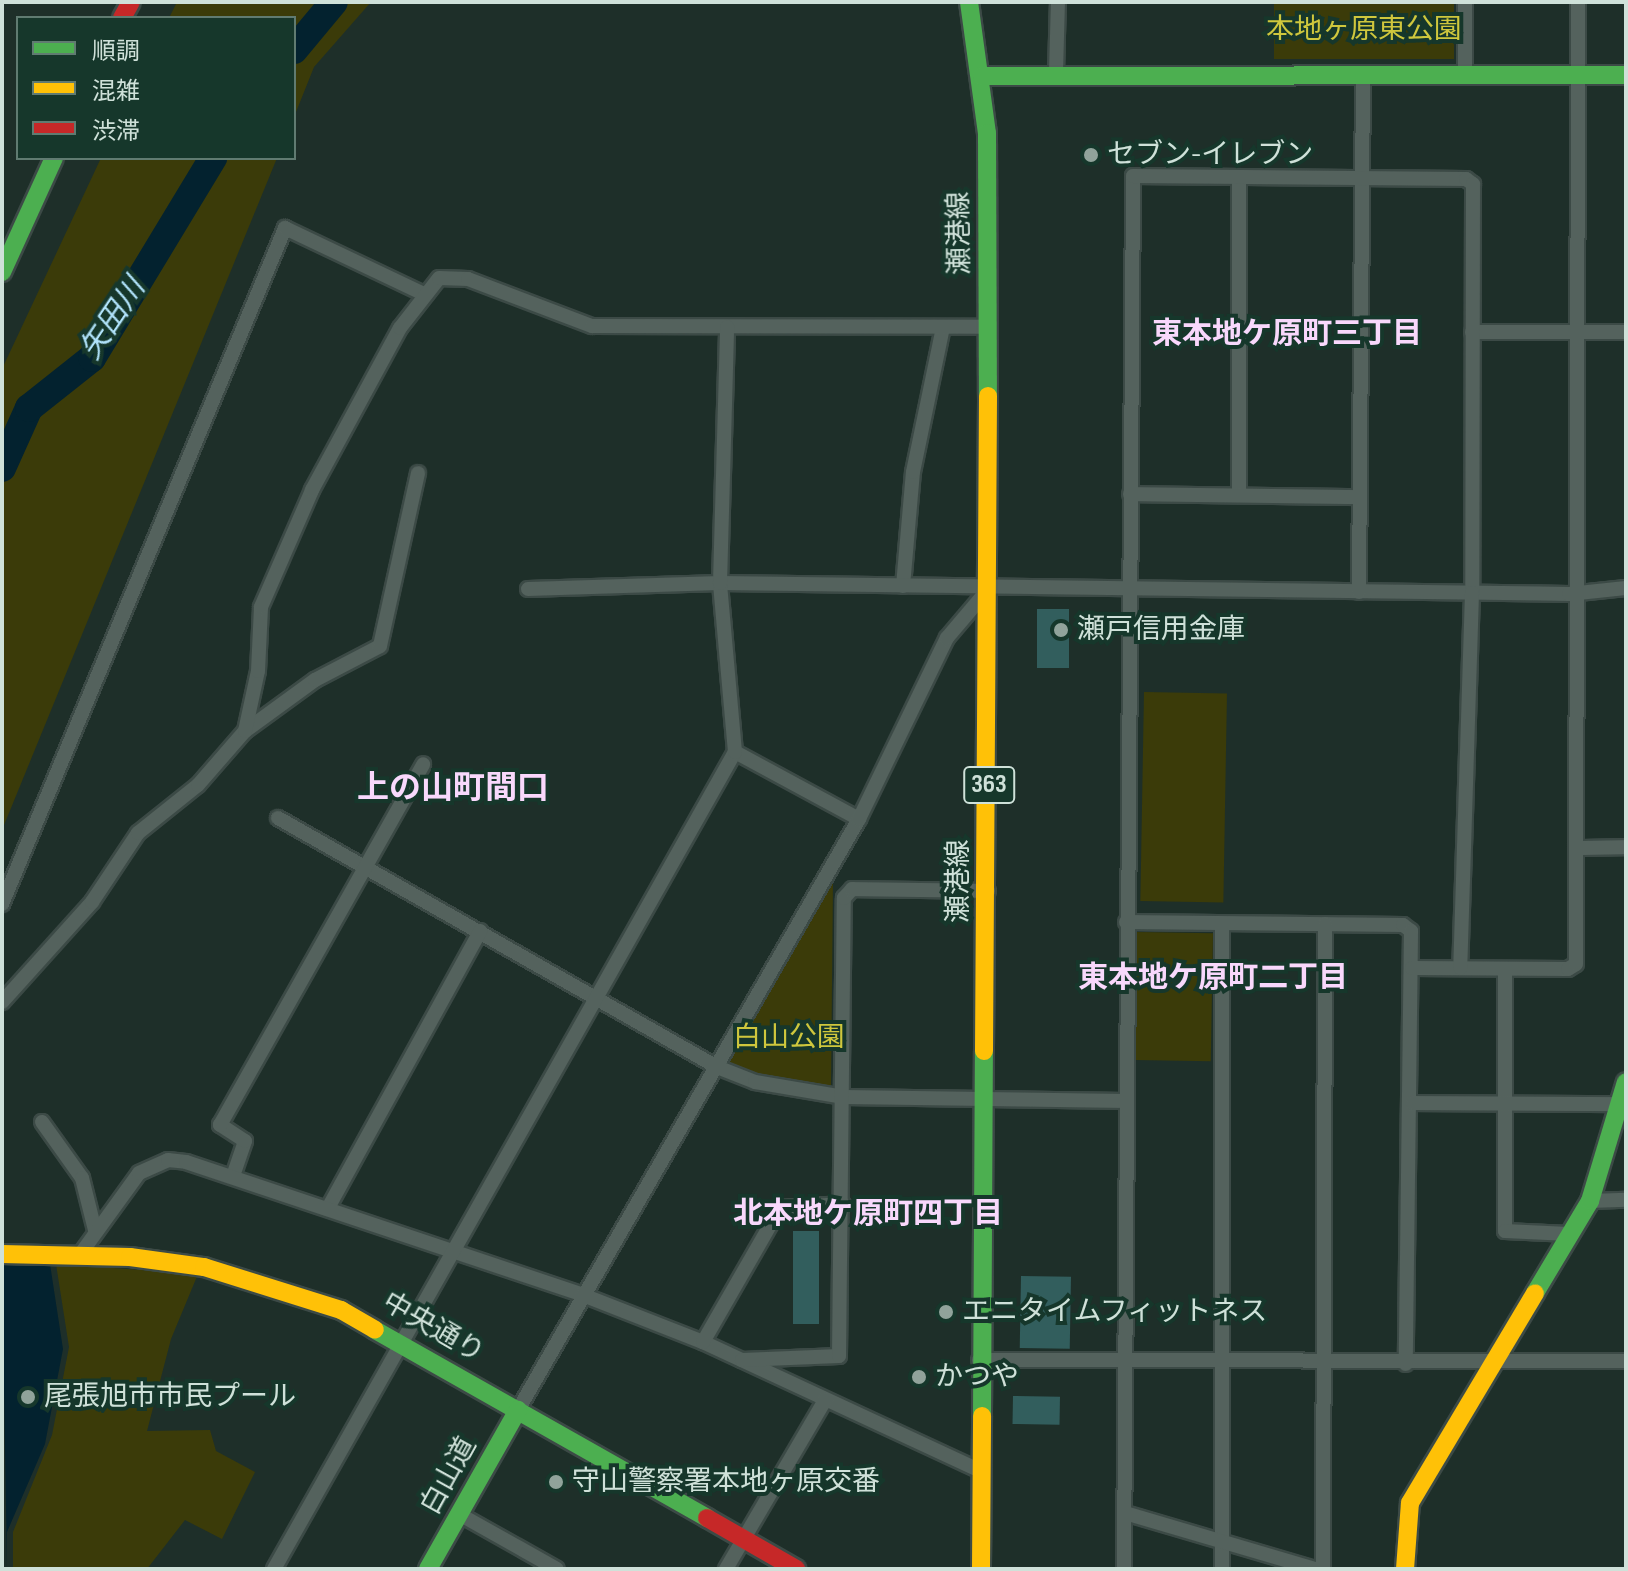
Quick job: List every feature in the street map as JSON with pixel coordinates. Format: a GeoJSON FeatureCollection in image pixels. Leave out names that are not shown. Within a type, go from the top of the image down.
{"type":"FeatureCollection","features":[{"type":"Feature","properties":{"kind":"main road","name":"瀬港線"},"geometry":{"type":"LineString","coordinates":[[969,2],[982,76],[987,327],[988,891],[979,1360],[981,1569]]}},
{"type":"Feature","properties":{"kind":"main road"},"geometry":{"type":"LineString","coordinates":[[982,76],[1056,72],[1626,75]]}},
{"type":"Feature","properties":{"kind":"main road"},"geometry":{"type":"LineString","coordinates":[[2,272],[53,160]]}},
{"type":"Feature","properties":{"kind":"main road"},"geometry":{"type":"LineString","coordinates":[[1405,1569],[1410,1503],[1590,1201],[1622,1104],[1626,1082]]}},
{"type":"Feature","properties":{"kind":"main road","name":"中央通り"},"geometry":{"type":"LineString","coordinates":[[2,1254],[79,1256],[204,1267],[305,1296],[402,1341],[796,1569]]}},
{"type":"Feature","properties":{"kind":"main road","name":"白山道"},"geometry":{"type":"LineString","coordinates":[[428,1569],[518,1410]]}},
{"type":"Feature","properties":{"kind":"street"},"geometry":{"type":"LineString","coordinates":[[1056,72],[1058,2]]}},
{"type":"Feature","properties":{"kind":"street"},"geometry":{"type":"LineString","coordinates":[[1465,2],[1465,75]]}},
{"type":"Feature","properties":{"kind":"street"},"geometry":{"type":"LineString","coordinates":[[1412,968],[1574,968],[1578,2]]}},
{"type":"Feature","properties":{"kind":"street"},"geometry":{"type":"LineString","coordinates":[[1359,592],[1363,73]]}},
{"type":"Feature","properties":{"kind":"street"},"geometry":{"type":"LineString","coordinates":[[1124,1569],[1129,183],[1133,176],[1466,179],[1473,184],[1472,593],[1460,968]]}},
{"type":"Feature","properties":{"kind":"street"},"geometry":{"type":"LineString","coordinates":[[1239,177],[1239,495]]}},
{"type":"Feature","properties":{"kind":"street"},"geometry":{"type":"LineString","coordinates":[[2,904],[285,228],[422,293]]}},
{"type":"Feature","properties":{"kind":"street"},"geometry":{"type":"LineString","coordinates":[[245,731],[258,671],[261,607],[347,420],[422,293],[439,278],[468,279],[592,326],[987,327]]}},
{"type":"Feature","properties":{"kind":"street"},"geometry":{"type":"LineString","coordinates":[[274,1569],[593,995],[735,752],[720,583],[727,327]]}},
{"type":"Feature","properties":{"kind":"street"},"geometry":{"type":"LineString","coordinates":[[903,586],[913,472],[943,327]]}},
{"type":"Feature","properties":{"kind":"street"},"geometry":{"type":"LineString","coordinates":[[1472,332],[1626,332]]}},
{"type":"Feature","properties":{"kind":"street"},"geometry":{"type":"LineString","coordinates":[[2,1002],[92,902],[138,833],[198,785],[245,731],[315,680],[380,646],[418,473]]}},
{"type":"Feature","properties":{"kind":"street"},"geometry":{"type":"LineString","coordinates":[[1130,494],[1359,497]]}},
{"type":"Feature","properties":{"kind":"street"},"geometry":{"type":"LineString","coordinates":[[528,589],[720,583],[989,589],[1472,593],[1626,588]]}},
{"type":"Feature","properties":{"kind":"street"},"geometry":{"type":"LineString","coordinates":[[518,1410],[859,819],[947,638],[989,589]]}},
{"type":"Feature","properties":{"kind":"street"},"geometry":{"type":"LineString","coordinates":[[735,752],[859,819]]}},
{"type":"Feature","properties":{"kind":"street"},"geometry":{"type":"LineString","coordinates":[[233,1176],[245,1141],[220,1125],[423,764]]}},
{"type":"Feature","properties":{"kind":"street"},"geometry":{"type":"LineString","coordinates":[[278,818],[717,1067],[788,1093],[844,1097],[1126,1101]]}},
{"type":"Feature","properties":{"kind":"street"},"geometry":{"type":"LineString","coordinates":[[1576,848],[1626,847]]}},
{"type":"Feature","properties":{"kind":"street"},"geometry":{"type":"LineString","coordinates":[[738,1360],[839,1356],[844,898],[852,889],[988,891]]}},
{"type":"Feature","properties":{"kind":"street"},"geometry":{"type":"LineString","coordinates":[[1126,922],[1403,925],[1411,931],[1413,1103],[1406,1364]]}},
{"type":"Feature","properties":{"kind":"street"},"geometry":{"type":"LineString","coordinates":[[1222,924],[1222,1569]]}},
{"type":"Feature","properties":{"kind":"street"},"geometry":{"type":"LineString","coordinates":[[1323,1569],[1327,1364],[1325,924]]}},
{"type":"Feature","properties":{"kind":"street"},"geometry":{"type":"LineString","coordinates":[[328,1208],[480,931]]}},
{"type":"Feature","properties":{"kind":"street"},"geometry":{"type":"LineString","coordinates":[[1505,970],[1508,1103],[1505,1231],[1569,1234]]}},
{"type":"Feature","properties":{"kind":"street"},"geometry":{"type":"LineString","coordinates":[[1413,1103],[1622,1104]]}},
{"type":"Feature","properties":{"kind":"street"},"geometry":{"type":"LineString","coordinates":[[42,1122],[82,1178],[95,1230]]}},
{"type":"Feature","properties":{"kind":"street"},"geometry":{"type":"LineString","coordinates":[[79,1256],[95,1230],[151,1165],[186,1162],[583,1295],[703,1342],[981,1471]]}},
{"type":"Feature","properties":{"kind":"street"},"geometry":{"type":"LineString","coordinates":[[1590,1201],[1626,1200]]}},
{"type":"Feature","properties":{"kind":"street"},"geometry":{"type":"LineString","coordinates":[[703,1342],[780,1208],[843,1204]]}},
{"type":"Feature","properties":{"kind":"street"},"geometry":{"type":"LineString","coordinates":[[979,1360],[1327,1364],[1626,1361]]}},
{"type":"Feature","properties":{"kind":"street"},"geometry":{"type":"LineString","coordinates":[[726,1569],[825,1400]]}},
{"type":"Feature","properties":{"kind":"street"},"geometry":{"type":"LineString","coordinates":[[1125,1513],[1315,1569]]}},
{"type":"Feature","properties":{"kind":"street"},"geometry":{"type":"LineString","coordinates":[[459,1514],[557,1569]]}},
{"type":"Feature","properties":{"kind":"green space"},"geometry":{"type":"Polygon","coordinates":[[[177,2],[371,2],[314,67],[296,112],[296,16],[170,16],[177,2]]]}},
{"type":"Feature","properties":{"kind":"green space","name":"本地ヶ原東公園"},"geometry":{"type":"Polygon","coordinates":[[[1274,2],[1454,2],[1454,59],[1274,59],[1274,2]]]}},
{"type":"Feature","properties":{"kind":"green space"},"geometry":{"type":"Polygon","coordinates":[[[100,160],[276,160],[2,830],[2,369],[100,160]]]}},
{"type":"Feature","properties":{"kind":"green space"},"geometry":{"type":"Polygon","coordinates":[[[1144,692],[1227,693],[1223,902],[1140,901],[1144,692]]]}},
{"type":"Feature","properties":{"kind":"green space","name":"白山公園"},"geometry":{"type":"Polygon","coordinates":[[[828,881],[833,881],[831,1085],[790,1085],[724,1066],[828,881]]]}},
{"type":"Feature","properties":{"kind":"green space"},"geometry":{"type":"Polygon","coordinates":[[[1136,932],[1213,933],[1211,1061],[1134,1060],[1136,932]]]}},
{"type":"Feature","properties":{"kind":"green space"},"geometry":{"type":"Polygon","coordinates":[[[56,1264],[198,1274],[171,1339],[147,1431],[210,1430],[216,1451],[255,1472],[222,1539],[185,1520],[147,1569],[13,1569],[13,1532],[52,1435],[69,1347],[56,1264]]]}},
{"type":"Feature","properties":{"kind":"water","name":"尾張旭市市民プール"},"geometry":{"type":"Polygon","coordinates":[[[2,1264],[50,1264],[63,1349],[45,1444],[7,1532],[7,1569],[2,1264]]]}},
{"type":"Feature","properties":{"kind":"building"},"geometry":{"type":"Polygon","coordinates":[[[1037,609],[1069,609],[1069,668],[1037,668],[1037,609]]]}},
{"type":"Feature","properties":{"kind":"building"},"geometry":{"type":"Polygon","coordinates":[[[793,1231],[819,1231],[819,1324],[793,1324],[793,1231]]]}},
{"type":"Feature","properties":{"kind":"building"},"geometry":{"type":"Polygon","coordinates":[[[1021,1276],[1071,1277],[1070,1349],[1020,1348],[1021,1276]]]}},
{"type":"Feature","properties":{"kind":"building"},"geometry":{"type":"Polygon","coordinates":[[[1013,1396],[1060,1397],[1060,1425],[1013,1424],[1013,1396]]]}},
{"type":"Feature","properties":{"kind":"waterway","name":"矢田川"},"geometry":{"type":"LineString","coordinates":[[296,48],[334,2]]}},
{"type":"Feature","properties":{"kind":"waterway","name":"矢田川"},"geometry":{"type":"LineString","coordinates":[[2,468],[29,408],[92,358],[212,160]]}},
{"type":"Feature","properties":{"kind":"traffic: fast"},"geometry":{"type":"LineString","coordinates":[[969,2],[987,133],[988,396]]}},
{"type":"Feature","properties":{"kind":"traffic: fast"},"geometry":{"type":"LineString","coordinates":[[982,76],[1626,75]]}},
{"type":"Feature","properties":{"kind":"traffic: fast"},"geometry":{"type":"LineString","coordinates":[[2,272],[53,160]]}},
{"type":"Feature","properties":{"kind":"traffic: fast"},"geometry":{"type":"LineString","coordinates":[[982,1416],[984,1051]]}},
{"type":"Feature","properties":{"kind":"traffic: fast"},"geometry":{"type":"LineString","coordinates":[[1535,1293],[1590,1201],[1626,1082]]}},
{"type":"Feature","properties":{"kind":"traffic: fast"},"geometry":{"type":"LineString","coordinates":[[375,1330],[707,1518]]}},
{"type":"Feature","properties":{"kind":"traffic: fast"},"geometry":{"type":"LineString","coordinates":[[428,1569],[518,1410]]}},
{"type":"Feature","properties":{"kind":"traffic: slow"},"geometry":{"type":"LineString","coordinates":[[984,1051],[988,396]]}},
{"type":"Feature","properties":{"kind":"traffic: slow"},"geometry":{"type":"LineString","coordinates":[[2,1254],[130,1257],[204,1267],[341,1310],[375,1330]]}},
{"type":"Feature","properties":{"kind":"traffic: slow"},"geometry":{"type":"LineString","coordinates":[[1405,1569],[1410,1503],[1535,1293]]}},
{"type":"Feature","properties":{"kind":"traffic: slow"},"geometry":{"type":"LineString","coordinates":[[981,1569],[982,1416]]}},
{"type":"Feature","properties":{"kind":"traffic: jam"},"geometry":{"type":"LineString","coordinates":[[123,16],[131,2]]}},
{"type":"Feature","properties":{"kind":"traffic: jam"},"geometry":{"type":"LineString","coordinates":[[707,1518],[796,1569]]}},
{"type":"Feature","properties":{"kind":"place","name":"セブン-イレブン"},"geometry":{"type":"Point","coordinates":[1091,155]}},
{"type":"Feature","properties":{"kind":"place","name":"瀬戸信用金庫"},"geometry":{"type":"Point","coordinates":[1061,630]}},
{"type":"Feature","properties":{"kind":"place","name":"エニタイムフィットネス"},"geometry":{"type":"Point","coordinates":[946,1312]}},
{"type":"Feature","properties":{"kind":"place","name":"かつや"},"geometry":{"type":"Point","coordinates":[919,1377]}},
{"type":"Feature","properties":{"kind":"place","name":"尾張旭市市民プール"},"geometry":{"type":"Point","coordinates":[28,1397]}},
{"type":"Feature","properties":{"kind":"place","name":"守山警察署本地ヶ原交番"},"geometry":{"type":"Point","coordinates":[556,1482]}},
{"type":"Feature","properties":{"kind":"district","name":"東本地ケ原町三丁目"},"geometry":{"type":"Point","coordinates":[1287,334]}},
{"type":"Feature","properties":{"kind":"district","name":"上の山町間口"},"geometry":{"type":"Point","coordinates":[453,789]}},
{"type":"Feature","properties":{"kind":"district","name":"東本地ケ原町二丁目"},"geometry":{"type":"Point","coordinates":[1213,978]}},
{"type":"Feature","properties":{"kind":"district","name":"北本地ケ原町四丁目"},"geometry":{"type":"Point","coordinates":[868,1214]}}]}
